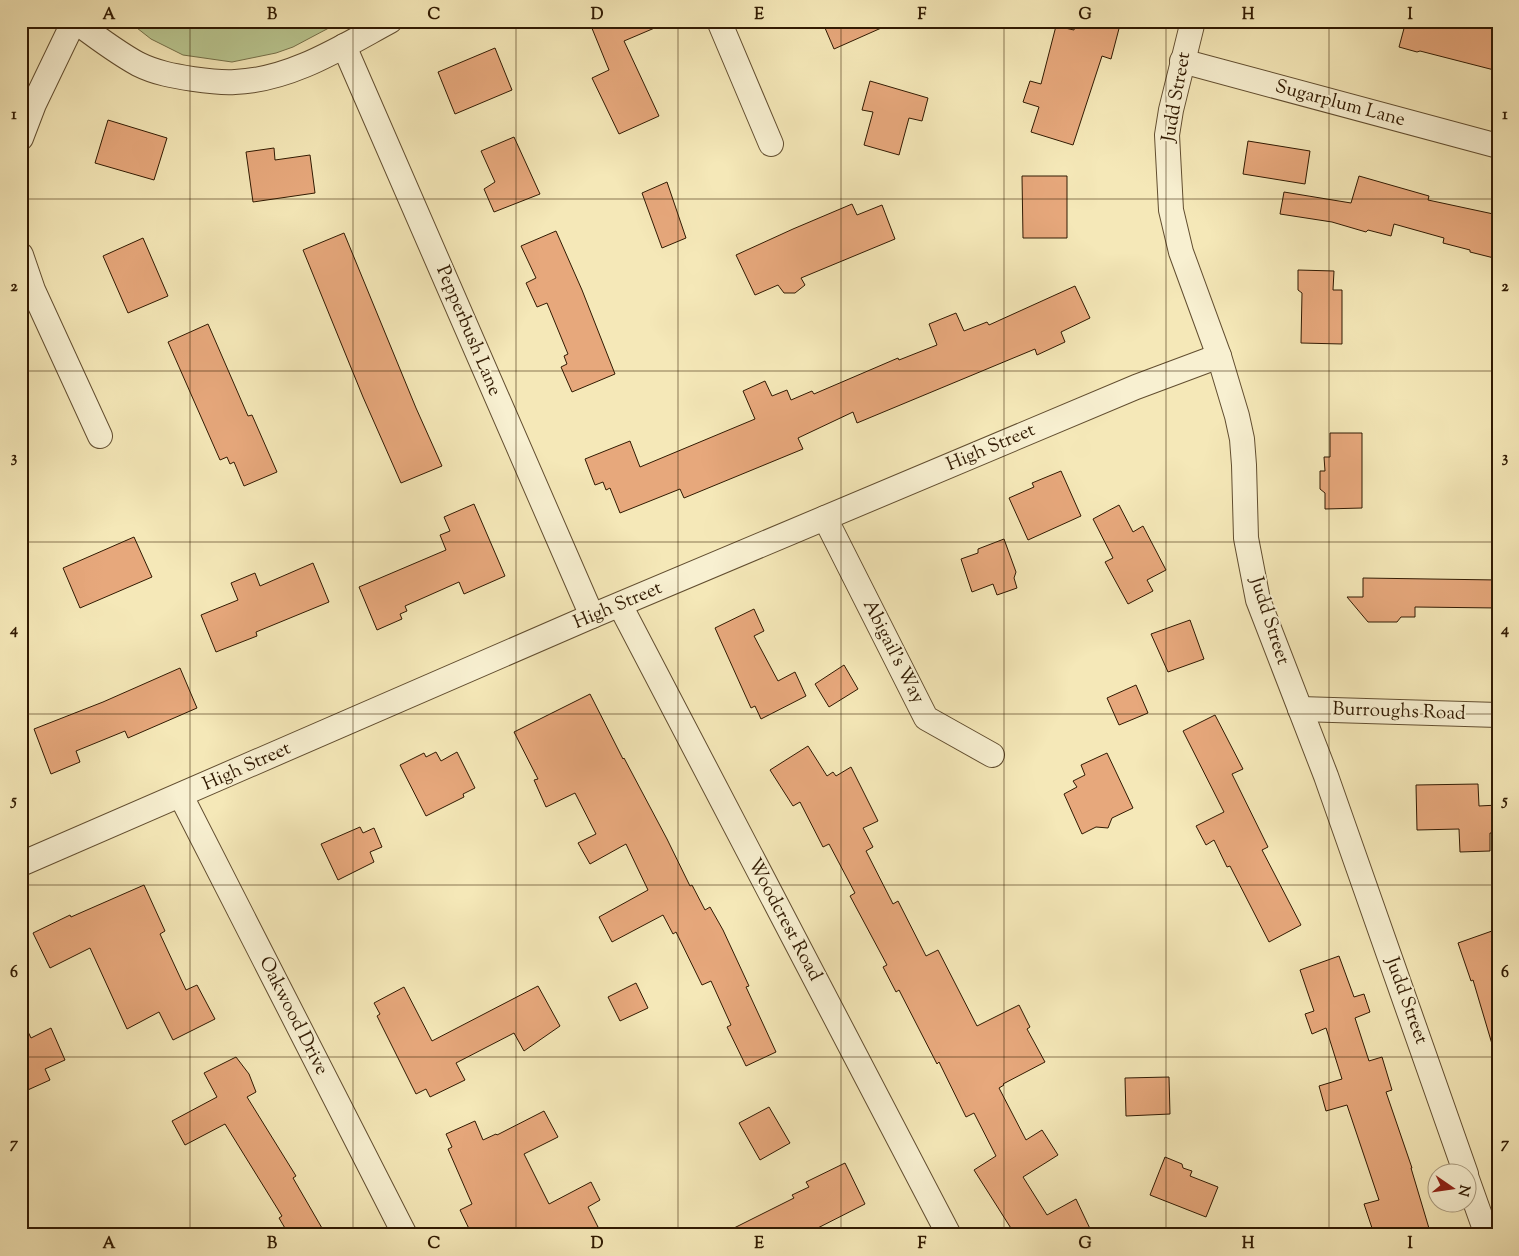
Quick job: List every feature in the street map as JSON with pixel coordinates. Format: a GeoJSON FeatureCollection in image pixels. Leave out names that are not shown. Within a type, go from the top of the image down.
{"type":"FeatureCollection","features":[{"type":"Feature","properties":{"kind":"street"},"geometry":{"type":"LineString","coordinates":[[21,138],[34,104],[74,21],[114,50],[140,65],[168,76],[206,81],[236,82],[269,78],[300,68],[390,21]]}},
{"type":"Feature","properties":{"kind":"street"},"geometry":{"type":"LineString","coordinates":[[719,21],[771,144]]}},
{"type":"Feature","properties":{"kind":"street","name":"Judd Street"},"geometry":{"type":"LineString","coordinates":[[1193,21],[1171,110],[1167,135],[1171,210],[1181,252],[1219,356],[1237,416],[1242,439],[1244,465],[1246,538],[1258,600],[1329,786],[1462,1164]]}},
{"type":"Feature","properties":{"kind":"street","name":"Pepperbush Lane"},"geometry":{"type":"LineString","coordinates":[[344,46],[592,616]]}},
{"type":"Feature","properties":{"kind":"street","name":"Sugarplum Lane"},"geometry":{"type":"LineString","coordinates":[[1182,62],[1498,146]]}},
{"type":"Feature","properties":{"kind":"street"},"geometry":{"type":"LineString","coordinates":[[21,255],[33,290],[100,436]]}},
{"type":"Feature","properties":{"kind":"street","name":"High Street"},"geometry":{"type":"LineString","coordinates":[[21,864],[592,616],[1136,387],[1219,356]]}},
{"type":"Feature","properties":{"kind":"street","name":"Abigail's Way"},"geometry":{"type":"LineString","coordinates":[[825,518],[926,718],[992,755]]}},
{"type":"Feature","properties":{"kind":"street","name":"Woodcrest Road"},"geometry":{"type":"LineString","coordinates":[[620,605],[949,1235]]}},
{"type":"Feature","properties":{"kind":"street","name":"Burroughs Road"},"geometry":{"type":"LineString","coordinates":[[1300,709],[1498,715]]}},
{"type":"Feature","properties":{"kind":"street","name":"Oakwood Drive"},"geometry":{"type":"LineString","coordinates":[[181,796],[405,1235]]}},
{"type":"Feature","properties":{"kind":"street","name":"Judd Street"},"geometry":{"type":"LineString","coordinates":[[1476,1204],[1487,1235]]}},
{"type":"Feature","properties":{"kind":"green space"},"geometry":{"type":"Polygon","coordinates":[[[128,21],[342,21],[293,47],[276,53],[232,62],[183,55],[151,39],[128,21]]]}},
{"type":"Feature","properties":{"kind":"building"},"geometry":{"type":"Polygon","coordinates":[[[589,21],[671,21],[624,41],[659,116],[619,134],[592,78],[609,70],[589,21]]]}},
{"type":"Feature","properties":{"kind":"building"},"geometry":{"type":"Polygon","coordinates":[[[822,21],[897,21],[834,49],[822,21]]]}},
{"type":"Feature","properties":{"kind":"building"},"geometry":{"type":"Polygon","coordinates":[[[1076,21],[1121,21],[1111,59],[1102,56],[1073,145],[1031,132],[1039,107],[1023,102],[1030,81],[1041,84],[1056,26],[1074,30],[1076,21]]]}},
{"type":"Feature","properties":{"kind":"building"},"geometry":{"type":"Polygon","coordinates":[[[1406,21],[1498,21],[1498,71],[1399,47],[1406,21]]]}},
{"type":"Feature","properties":{"kind":"building"},"geometry":{"type":"Polygon","coordinates":[[[495,48],[512,90],[455,114],[438,72],[495,48]]]}},
{"type":"Feature","properties":{"kind":"building"},"geometry":{"type":"Polygon","coordinates":[[[870,81],[928,98],[922,121],[909,118],[899,155],[864,145],[873,112],[862,110],[870,81]]]}},
{"type":"Feature","properties":{"kind":"building"},"geometry":{"type":"Polygon","coordinates":[[[108,120],[167,138],[154,180],[95,163],[108,120]]]}},
{"type":"Feature","properties":{"kind":"building"},"geometry":{"type":"Polygon","coordinates":[[[514,137],[540,194],[494,212],[484,189],[495,182],[481,151],[514,137]]]}},
{"type":"Feature","properties":{"kind":"building"},"geometry":{"type":"Polygon","coordinates":[[[1248,141],[1310,151],[1305,184],[1243,174],[1248,141]]]}},
{"type":"Feature","properties":{"kind":"building"},"geometry":{"type":"Polygon","coordinates":[[[274,148],[275,160],[310,155],[315,193],[253,202],[246,152],[274,148]]]}},
{"type":"Feature","properties":{"kind":"building"},"geometry":{"type":"Polygon","coordinates":[[[1022,176],[1067,176],[1067,238],[1023,238],[1022,176]]]}},
{"type":"Feature","properties":{"kind":"building"},"geometry":{"type":"Polygon","coordinates":[[[1359,176],[1429,196],[1428,200],[1498,215],[1498,259],[1443,243],[1444,238],[1394,224],[1391,236],[1368,230],[1366,232],[1332,222],[1280,214],[1284,192],[1351,203],[1359,176]]]}},
{"type":"Feature","properties":{"kind":"building"},"geometry":{"type":"Polygon","coordinates":[[[667,182],[686,238],[662,248],[642,193],[667,182]]]}},
{"type":"Feature","properties":{"kind":"building"},"geometry":{"type":"Polygon","coordinates":[[[852,204],[857,215],[882,205],[895,239],[801,278],[805,285],[795,293],[784,293],[778,285],[755,295],[736,255],[852,204]]]}},
{"type":"Feature","properties":{"kind":"building"},"geometry":{"type":"Polygon","coordinates":[[[556,231],[582,290],[615,374],[572,392],[561,367],[567,364],[564,356],[568,354],[547,303],[537,307],[526,283],[536,278],[521,246],[556,231]]]}},
{"type":"Feature","properties":{"kind":"building"},"geometry":{"type":"Polygon","coordinates":[[[344,233],[442,466],[401,483],[363,397],[303,250],[344,233]]]}},
{"type":"Feature","properties":{"kind":"building"},"geometry":{"type":"Polygon","coordinates":[[[143,238],[168,296],[128,313],[103,256],[143,238]]]}},
{"type":"Feature","properties":{"kind":"building"},"geometry":{"type":"Polygon","coordinates":[[[1298,270],[1334,271],[1333,290],[1342,290],[1342,344],[1301,343],[1302,293],[1298,290],[1298,270]]]}},
{"type":"Feature","properties":{"kind":"building"},"geometry":{"type":"Polygon","coordinates":[[[1075,286],[1090,318],[1061,332],[1065,342],[1037,355],[1035,349],[857,423],[853,412],[798,438],[803,449],[684,498],[680,489],[620,513],[610,488],[606,490],[603,482],[595,485],[585,459],[630,441],[640,467],[755,419],[743,391],[765,381],[772,396],[787,390],[791,400],[812,391],[814,394],[898,358],[899,360],[937,345],[929,324],[956,313],[964,331],[987,322],[989,325],[1075,286]]]}},
{"type":"Feature","properties":{"kind":"building"},"geometry":{"type":"Polygon","coordinates":[[[208,324],[248,416],[252,415],[277,472],[244,486],[234,462],[230,464],[227,457],[220,460],[168,342],[208,324]]]}},
{"type":"Feature","properties":{"kind":"building"},"geometry":{"type":"Polygon","coordinates":[[[1330,433],[1362,433],[1362,508],[1325,509],[1325,493],[1320,489],[1320,471],[1325,471],[1324,457],[1330,457],[1330,433]]]}},
{"type":"Feature","properties":{"kind":"building"},"geometry":{"type":"Polygon","coordinates":[[[1061,471],[1081,516],[1028,540],[1009,498],[1034,487],[1032,483],[1061,471]]]}},
{"type":"Feature","properties":{"kind":"building"},"geometry":{"type":"Polygon","coordinates":[[[474,504],[505,576],[464,594],[459,582],[405,606],[407,611],[400,614],[402,619],[377,630],[359,587],[446,550],[440,535],[450,531],[444,517],[474,504]]]}},
{"type":"Feature","properties":{"kind":"building"},"geometry":{"type":"Polygon","coordinates":[[[1119,505],[1133,532],[1143,526],[1166,570],[1147,580],[1153,591],[1128,604],[1105,562],[1113,558],[1093,519],[1119,505]]]}},
{"type":"Feature","properties":{"kind":"building"},"geometry":{"type":"Polygon","coordinates":[[[134,537],[152,577],[80,608],[63,568],[134,537]]]}},
{"type":"Feature","properties":{"kind":"building"},"geometry":{"type":"Polygon","coordinates":[[[1004,539],[1016,572],[1014,578],[1017,588],[997,595],[993,584],[972,592],[961,559],[978,553],[978,549],[1004,539]]]}},
{"type":"Feature","properties":{"kind":"building"},"geometry":{"type":"Polygon","coordinates":[[[313,563],[329,602],[256,632],[257,636],[216,652],[201,615],[238,600],[231,583],[255,573],[260,586],[313,563]]]}},
{"type":"Feature","properties":{"kind":"building"},"geometry":{"type":"Polygon","coordinates":[[[1363,578],[1498,580],[1498,608],[1415,607],[1415,617],[1401,617],[1397,622],[1368,622],[1347,597],[1363,597],[1363,578]]]}},
{"type":"Feature","properties":{"kind":"building"},"geometry":{"type":"Polygon","coordinates":[[[754,609],[764,631],[754,636],[778,681],[795,672],[806,696],[761,719],[755,706],[751,708],[715,628],[754,609]]]}},
{"type":"Feature","properties":{"kind":"building"},"geometry":{"type":"Polygon","coordinates":[[[1190,620],[1204,659],[1168,672],[1151,634],[1190,620]]]}},
{"type":"Feature","properties":{"kind":"building"},"geometry":{"type":"Polygon","coordinates":[[[844,665],[858,689],[829,707],[815,684],[844,665]]]}},
{"type":"Feature","properties":{"kind":"building"},"geometry":{"type":"Polygon","coordinates":[[[180,668],[197,708],[128,738],[125,731],[76,751],[80,762],[51,774],[34,729],[103,702],[180,668]]]}},
{"type":"Feature","properties":{"kind":"building"},"geometry":{"type":"Polygon","coordinates":[[[1136,685],[1148,713],[1119,725],[1107,698],[1136,685]]]}},
{"type":"Feature","properties":{"kind":"building"},"geometry":{"type":"Polygon","coordinates":[[[590,694],[690,886],[692,885],[705,910],[710,907],[723,930],[749,986],[746,987],[776,1052],[746,1066],[727,1027],[731,1025],[711,981],[702,985],[676,932],[673,934],[663,915],[612,942],[599,917],[648,890],[626,844],[590,864],[578,843],[596,834],[575,793],[546,807],[534,780],[538,779],[514,732],[590,694]]]}},
{"type":"Feature","properties":{"kind":"building"},"geometry":{"type":"Polygon","coordinates":[[[1215,715],[1243,769],[1232,774],[1268,847],[1262,850],[1301,925],[1269,942],[1230,866],[1227,867],[1214,840],[1206,845],[1196,826],[1224,812],[1183,731],[1215,715]]]}},
{"type":"Feature","properties":{"kind":"building"},"geometry":{"type":"Polygon","coordinates":[[[808,746],[827,776],[833,772],[836,776],[851,767],[878,821],[863,828],[873,847],[866,851],[893,904],[898,901],[926,956],[938,950],[977,1026],[1019,1005],[1030,1027],[1027,1029],[1045,1062],[1003,1084],[999,1088],[1026,1140],[1042,1130],[1058,1155],[1023,1177],[1047,1215],[1076,1199],[1093,1235],[1011,1235],[1014,1233],[974,1170],[996,1156],[974,1113],[966,1117],[939,1062],[937,1064],[899,990],[896,992],[883,967],[887,965],[850,896],[855,893],[829,844],[823,847],[800,802],[793,806],[770,770],[808,746]]]}},
{"type":"Feature","properties":{"kind":"building"},"geometry":{"type":"Polygon","coordinates":[[[436,752],[441,761],[457,752],[475,788],[463,794],[464,797],[426,816],[400,765],[424,753],[426,757],[436,752]]]}},
{"type":"Feature","properties":{"kind":"building"},"geometry":{"type":"Polygon","coordinates":[[[1107,753],[1133,808],[1112,818],[1108,828],[1096,827],[1082,834],[1064,794],[1077,787],[1073,781],[1085,775],[1081,765],[1107,753]]]}},
{"type":"Feature","properties":{"kind":"building"},"geometry":{"type":"Polygon","coordinates":[[[1478,784],[1479,806],[1498,805],[1498,833],[1490,833],[1490,851],[1460,852],[1459,829],[1417,830],[1416,785],[1478,784]]]}},
{"type":"Feature","properties":{"kind":"building"},"geometry":{"type":"Polygon","coordinates":[[[360,827],[363,833],[374,828],[382,847],[370,852],[374,862],[338,880],[321,844],[360,827]]]}},
{"type":"Feature","properties":{"kind":"building"},"geometry":{"type":"Polygon","coordinates":[[[144,885],[165,931],[160,934],[186,990],[197,985],[215,1019],[173,1040],[159,1012],[127,1029],[90,948],[50,968],[33,933],[70,915],[71,917],[144,885]]]}},
{"type":"Feature","properties":{"kind":"building"},"geometry":{"type":"Polygon","coordinates":[[[1492,931],[1498,951],[1498,1043],[1492,1044],[1473,980],[1471,981],[1458,943],[1492,931]]]}},
{"type":"Feature","properties":{"kind":"building"},"geometry":{"type":"Polygon","coordinates":[[[1339,956],[1354,997],[1364,994],[1370,1012],[1355,1018],[1369,1061],[1382,1057],[1392,1090],[1386,1092],[1412,1168],[1431,1235],[1385,1235],[1383,1228],[1373,1231],[1364,1204],[1379,1200],[1347,1105],[1326,1111],[1319,1086],[1342,1079],[1326,1028],[1312,1034],[1305,1014],[1314,1011],[1300,970],[1339,956]]]}},
{"type":"Feature","properties":{"kind":"building"},"geometry":{"type":"Polygon","coordinates":[[[636,983],[648,1008],[620,1021],[608,997],[636,983]]]}},
{"type":"Feature","properties":{"kind":"building"},"geometry":{"type":"Polygon","coordinates":[[[538,986],[560,1026],[524,1051],[514,1033],[456,1063],[465,1080],[430,1097],[426,1089],[416,1094],[377,1016],[380,1014],[374,1003],[404,987],[432,1041],[538,986]]]}},
{"type":"Feature","properties":{"kind":"building"},"geometry":{"type":"Polygon","coordinates":[[[21,1017],[31,1038],[51,1028],[65,1060],[45,1069],[50,1080],[21,1093],[21,1017]]]}},
{"type":"Feature","properties":{"kind":"building"},"geometry":{"type":"Polygon","coordinates":[[[236,1057],[249,1074],[256,1092],[247,1097],[296,1176],[293,1178],[326,1235],[289,1235],[279,1218],[282,1216],[225,1124],[185,1145],[172,1121],[217,1097],[204,1073],[236,1057]]]}},
{"type":"Feature","properties":{"kind":"building"},"geometry":{"type":"Polygon","coordinates":[[[1169,1077],[1170,1114],[1126,1116],[1125,1078],[1169,1077]]]}},
{"type":"Feature","properties":{"kind":"building"},"geometry":{"type":"Polygon","coordinates":[[[769,1107],[790,1143],[760,1160],[739,1123],[769,1107]]]}},
{"type":"Feature","properties":{"kind":"building"},"geometry":{"type":"Polygon","coordinates":[[[544,1111],[558,1137],[524,1154],[549,1204],[591,1182],[600,1200],[588,1207],[598,1227],[584,1235],[472,1235],[460,1210],[472,1204],[448,1149],[452,1147],[446,1134],[475,1121],[483,1140],[544,1111]]]}},
{"type":"Feature","properties":{"kind":"building"},"geometry":{"type":"Polygon","coordinates":[[[1165,1157],[1182,1164],[1183,1168],[1192,1171],[1190,1176],[1218,1187],[1206,1217],[1150,1195],[1165,1157]]]}},
{"type":"Feature","properties":{"kind":"building"},"geometry":{"type":"Polygon","coordinates":[[[845,1163],[865,1204],[804,1235],[720,1235],[794,1198],[792,1195],[809,1187],[806,1182],[845,1163]]]}}]}
